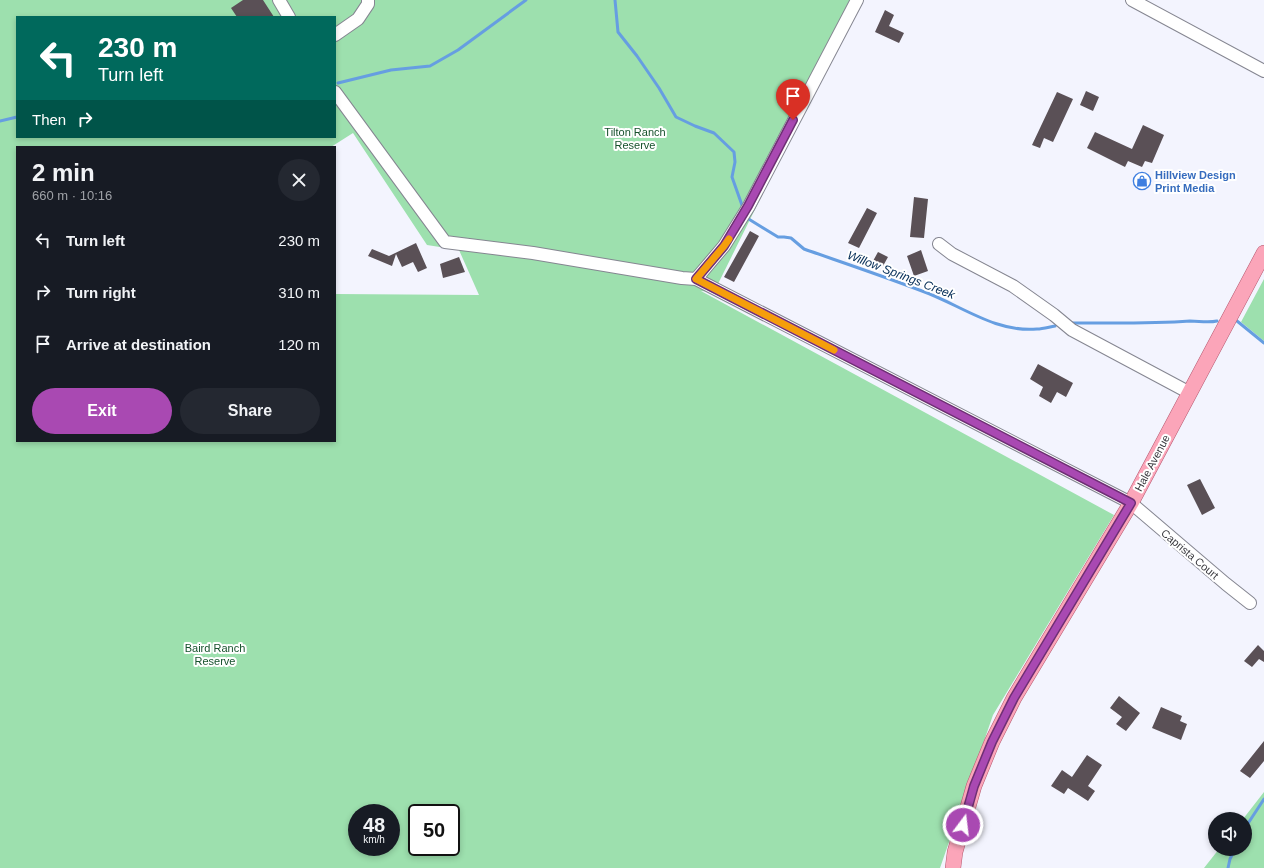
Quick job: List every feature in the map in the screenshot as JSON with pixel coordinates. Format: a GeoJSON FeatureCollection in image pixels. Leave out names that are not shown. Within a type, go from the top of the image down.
{"type":"FeatureCollection","features":[{"type":"Feature","properties":{"kind":"main road","name":"Hale Avenue"},"geometry":{"type":"LineString","coordinates":[[953,868],[955,852],[974,786],[992,742],[1014,698],[1131,503],[1264,253]]}},
{"type":"Feature","properties":{"kind":"street"},"geometry":{"type":"LineString","coordinates":[[279,0],[288,16]]}},
{"type":"Feature","properties":{"kind":"street"},"geometry":{"type":"LineString","coordinates":[[336,34],[358,19],[368,4],[368,0]]}},
{"type":"Feature","properties":{"kind":"street"},"geometry":{"type":"LineString","coordinates":[[336,93],[445,242],[533,253],[682,278],[696,279],[724,246],[748,206],[857,0]]}},
{"type":"Feature","properties":{"kind":"street"},"geometry":{"type":"LineString","coordinates":[[1132,0],[1264,71]]}},
{"type":"Feature","properties":{"kind":"street"},"geometry":{"type":"LineString","coordinates":[[940,244],[952,254],[1013,286],[1054,315],[1072,330],[1190,393]]}},
{"type":"Feature","properties":{"kind":"street","name":"Caprista Court"},"geometry":{"type":"LineString","coordinates":[[696,279],[1131,503],[1250,603]]}},
{"type":"Feature","properties":{"kind":"green space"},"geometry":{"type":"Polygon","coordinates":[[[0,0],[859,0],[714,292],[701,291],[1114,515],[993,715],[940,868],[0,868],[0,0]]]}},
{"type":"Feature","properties":{"kind":"green space"},"geometry":{"type":"Polygon","coordinates":[[[1264,279],[1264,341],[1241,322],[1264,279]]]}},
{"type":"Feature","properties":{"kind":"green space"},"geometry":{"type":"Polygon","coordinates":[[[1264,792],[1264,868],[1204,868],[1213,856],[1252,856],[1252,812],[1248,812],[1264,792]]]}},
{"type":"Feature","properties":{"kind":"building"},"geometry":{"type":"Polygon","coordinates":[[[243,0],[263,0],[273,16],[236,16],[231,8],[243,0]]]}},
{"type":"Feature","properties":{"kind":"building"},"geometry":{"type":"Polygon","coordinates":[[[885,10],[894,15],[889,26],[904,33],[899,43],[875,32],[885,10]]]}},
{"type":"Feature","properties":{"kind":"building"},"geometry":{"type":"Polygon","coordinates":[[[1086,91],[1099,97],[1093,111],[1080,105],[1086,91]]]}},
{"type":"Feature","properties":{"kind":"building"},"geometry":{"type":"Polygon","coordinates":[[[1057,92],[1073,99],[1053,142],[1044,138],[1040,148],[1032,145],[1057,92]]]}},
{"type":"Feature","properties":{"kind":"building"},"geometry":{"type":"Polygon","coordinates":[[[1143,125],[1164,135],[1152,163],[1145,161],[1142,167],[1128,161],[1125,167],[1087,148],[1095,132],[1132,149],[1143,125]]]}},
{"type":"Feature","properties":{"kind":"building"},"geometry":{"type":"Polygon","coordinates":[[[914,197],[928,199],[924,238],[910,237],[914,197]]]}},
{"type":"Feature","properties":{"kind":"building"},"geometry":{"type":"Polygon","coordinates":[[[867,208],[877,213],[859,248],[848,243],[867,208]]]}},
{"type":"Feature","properties":{"kind":"building"},"geometry":{"type":"Polygon","coordinates":[[[750,231],[759,236],[734,282],[724,277],[750,231]]]}},
{"type":"Feature","properties":{"kind":"building"},"geometry":{"type":"Polygon","coordinates":[[[416,243],[427,268],[418,272],[413,262],[402,267],[396,254],[392,266],[368,256],[372,249],[389,256],[416,243]]]}},
{"type":"Feature","properties":{"kind":"building"},"geometry":{"type":"Polygon","coordinates":[[[921,250],[928,271],[914,276],[907,256],[921,250]]]}},
{"type":"Feature","properties":{"kind":"building"},"geometry":{"type":"Polygon","coordinates":[[[878,252],[888,257],[883,266],[873,261],[878,252]]]}},
{"type":"Feature","properties":{"kind":"building"},"geometry":{"type":"Polygon","coordinates":[[[459,257],[465,272],[443,278],[440,264],[459,257]]]}},
{"type":"Feature","properties":{"kind":"building"},"geometry":{"type":"Polygon","coordinates":[[[1038,364],[1073,383],[1066,397],[1057,392],[1051,403],[1039,396],[1043,387],[1030,379],[1038,364]]]}},
{"type":"Feature","properties":{"kind":"building"},"geometry":{"type":"Polygon","coordinates":[[[1200,479],[1215,508],[1202,515],[1187,485],[1200,479]]]}},
{"type":"Feature","properties":{"kind":"building"},"geometry":{"type":"Polygon","coordinates":[[[1258,645],[1264,651],[1264,662],[1259,659],[1252,667],[1244,661],[1258,645]]]}},
{"type":"Feature","properties":{"kind":"building"},"geometry":{"type":"Polygon","coordinates":[[[1119,696],[1140,713],[1126,731],[1116,724],[1122,717],[1110,708],[1119,696]]]}},
{"type":"Feature","properties":{"kind":"building"},"geometry":{"type":"Polygon","coordinates":[[[1161,707],[1182,716],[1180,721],[1187,724],[1181,740],[1152,728],[1161,707]]]}},
{"type":"Feature","properties":{"kind":"building"},"geometry":{"type":"Polygon","coordinates":[[[1264,741],[1264,761],[1250,778],[1240,771],[1264,741]]]}},
{"type":"Feature","properties":{"kind":"building"},"geometry":{"type":"Polygon","coordinates":[[[1087,755],[1102,765],[1088,786],[1095,791],[1088,801],[1068,788],[1064,794],[1051,786],[1062,770],[1072,777],[1087,755]]]}},
{"type":"Feature","properties":{"kind":"waterway"},"geometry":{"type":"LineString","coordinates":[[338,83],[391,70],[430,66],[458,50],[526,0]]}},
{"type":"Feature","properties":{"kind":"waterway","name":"Willow Springs Creek"},"geometry":{"type":"LineString","coordinates":[[615,0],[618,32],[659,88],[676,117],[714,133],[734,152],[735,162],[732,177],[743,208]]}},
{"type":"Feature","properties":{"kind":"waterway"},"geometry":{"type":"LineString","coordinates":[[0,121],[16,117]]}},
{"type":"Feature","properties":{"kind":"waterway","name":"Willow Springs Creek"},"geometry":{"type":"LineString","coordinates":[[747,218],[778,237],[791,238],[804,249],[922,291],[992,322],[1007,327],[1022,329],[1039,329],[1055,326]]}},
{"type":"Feature","properties":{"kind":"waterway","name":"Willow Springs Creek"},"geometry":{"type":"LineString","coordinates":[[1070,323],[1217,321]]}},
{"type":"Feature","properties":{"kind":"waterway","name":"Willow Springs Creek"},"geometry":{"type":"LineString","coordinates":[[1237,321],[1264,343]]}},
{"type":"Feature","properties":{"kind":"waterway"},"geometry":{"type":"LineString","coordinates":[[1252,817],[1264,799]]}},
{"type":"Feature","properties":{"kind":"waterway"},"geometry":{"type":"LineString","coordinates":[[1228,868],[1232,856]]}},
{"type":"Feature","properties":{"kind":"slow traffic"},"geometry":{"type":"LineString","coordinates":[[729,239],[696,279],[834,350]]}},
{"type":"Feature","properties":{"kind":"place","name":"Hillview Design Print Media"},"geometry":{"type":"Point","coordinates":[1142,181]}},
{"type":"Feature","properties":{"kind":"route"},"geometry":{"type":"LineString","coordinates":[[793,120],[748,206],[724,246],[696,279],[1131,503],[1014,698],[992,742],[974,786],[963,825]]}},
{"type":"Feature","properties":{"kind":"park label","name":"Tilton Ranch Reserve"},"geometry":{"type":"Point","coordinates":[635,138]}},
{"type":"Feature","properties":{"kind":"park label","name":"Baird Ranch Reserve"},"geometry":{"type":"Point","coordinates":[215,654]}}]}
